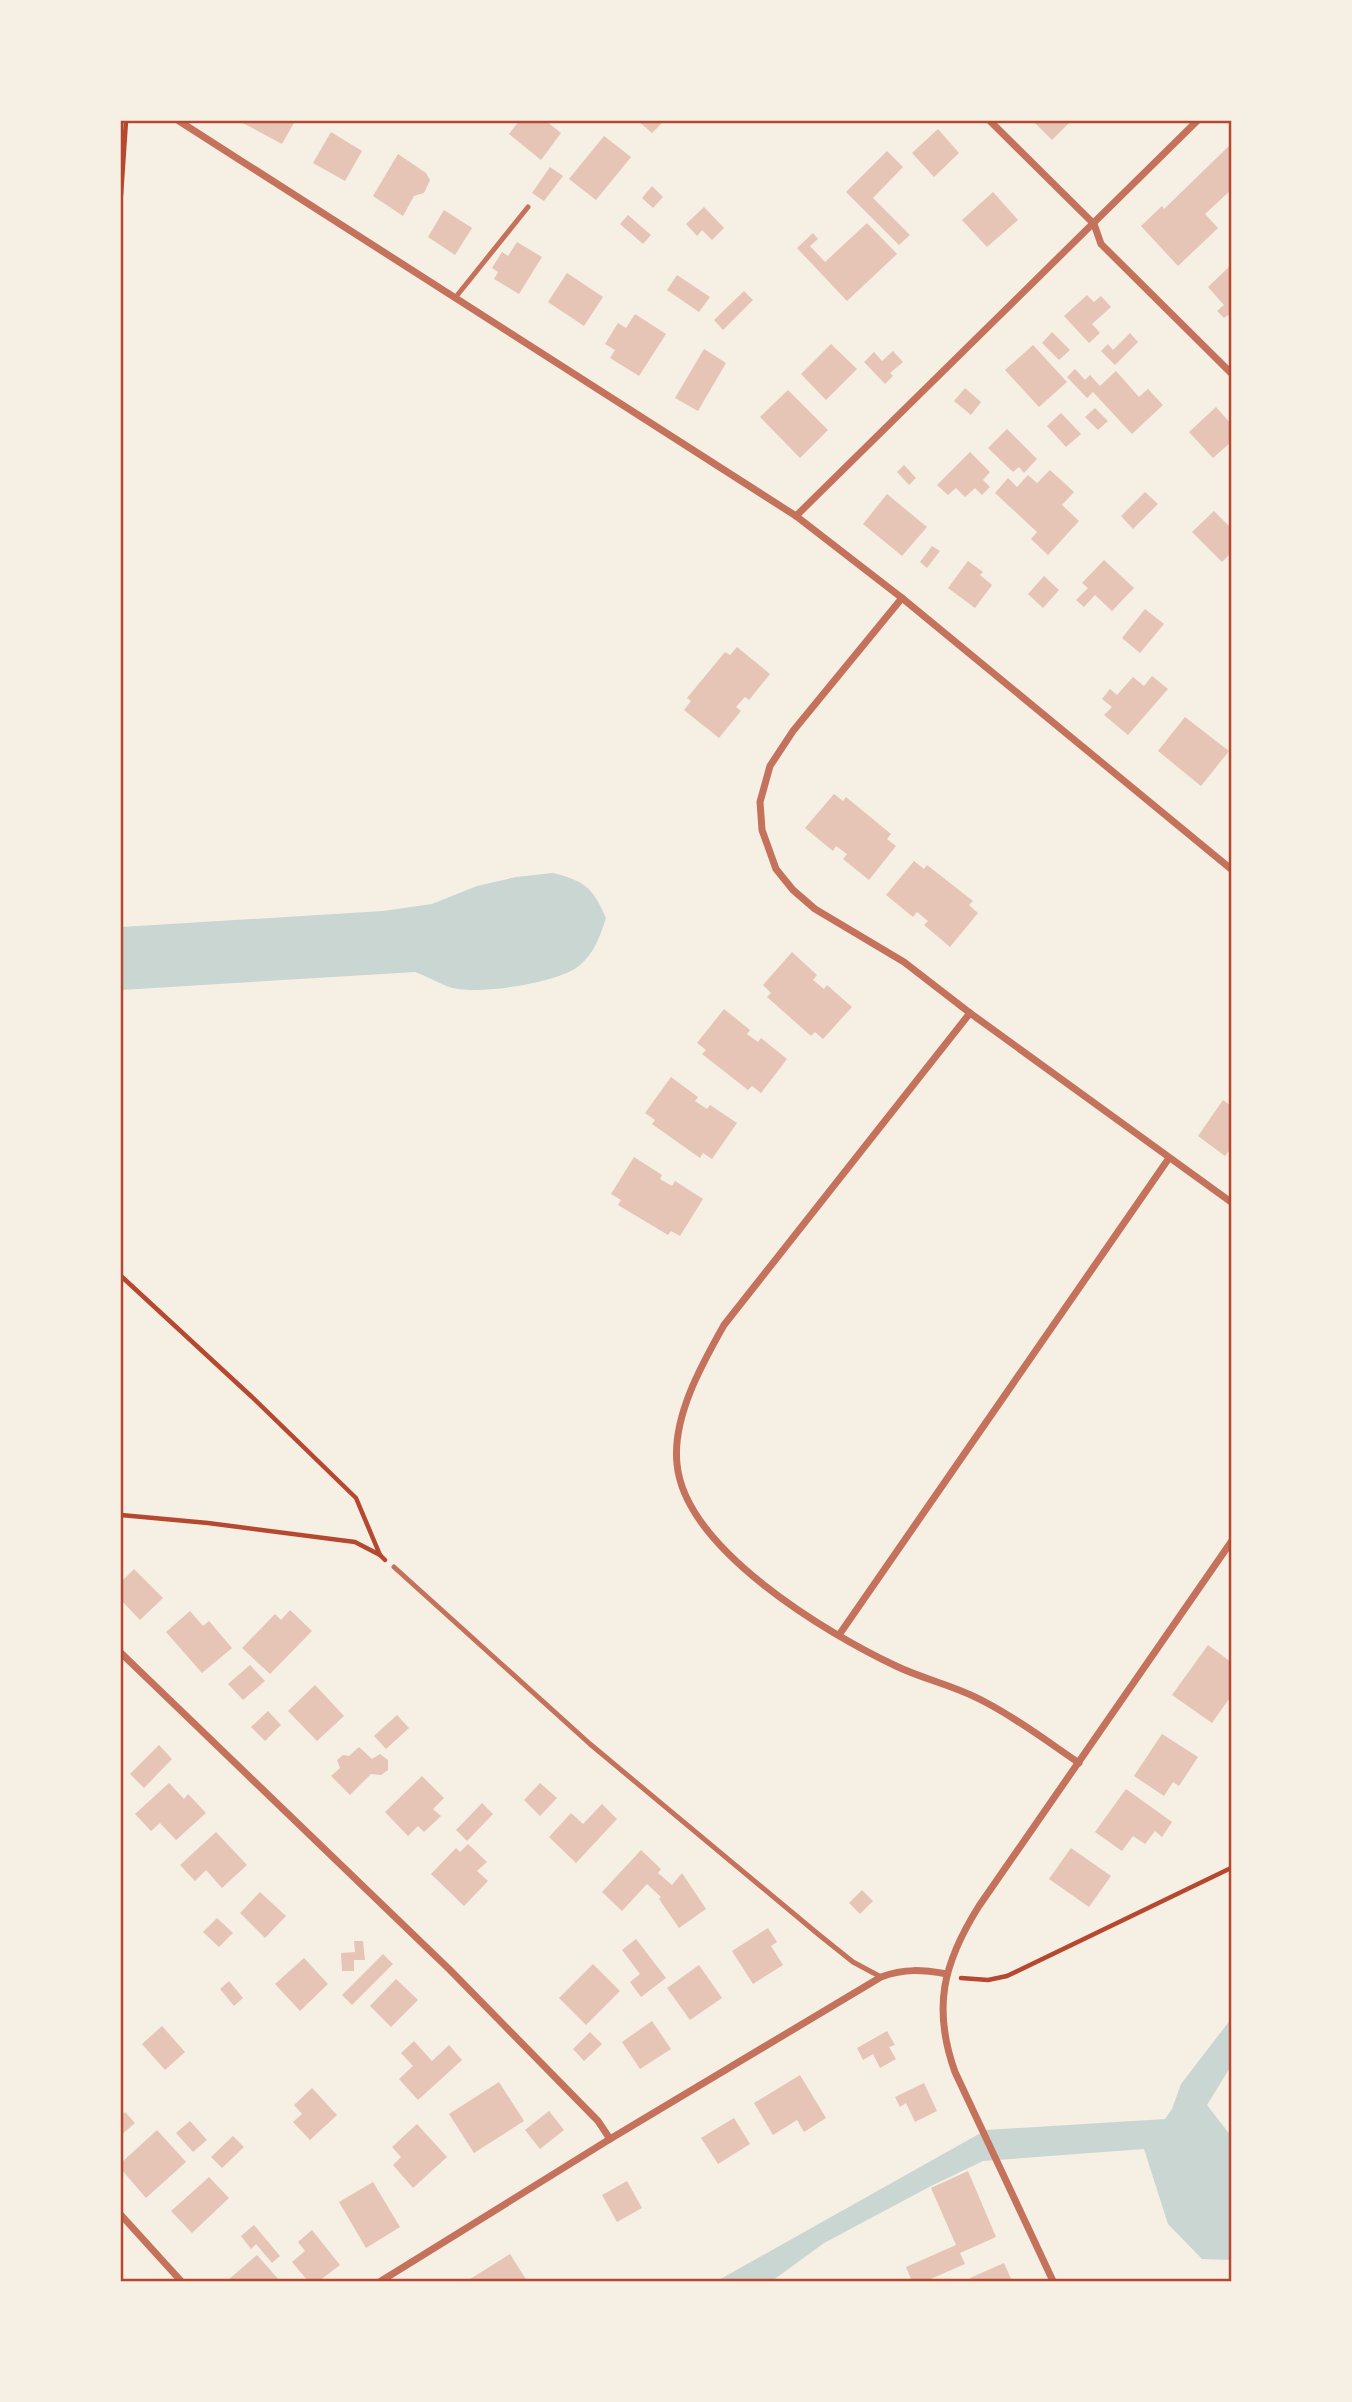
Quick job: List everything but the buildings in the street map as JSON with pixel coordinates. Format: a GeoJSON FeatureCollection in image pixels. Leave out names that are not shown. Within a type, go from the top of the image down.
{"type":"FeatureCollection","features":[{"type":"Feature","properties":{"kind":"street"},"geometry":{"type":"LineString","coordinates":[[179,121],[796,516],[902,598],[1231,869]]}},
{"type":"Feature","properties":{"kind":"street"},"geometry":{"type":"LineString","coordinates":[[990,121],[1094,224],[1101,244],[1231,373]]}},
{"type":"Feature","properties":{"kind":"street"},"geometry":{"type":"LineString","coordinates":[[796,516],[1197,121]]}},
{"type":"Feature","properties":{"kind":"street"},"geometry":{"type":"LineString","coordinates":[[902,598],[793,731],[770,766],[760,802],[762,830],[776,869],[793,890],[816,909],[904,962],[1231,1202]]}},
{"type":"Feature","properties":{"kind":"street"},"geometry":{"type":"LineString","coordinates":[[970,1013],[724,1325],[707,1355],[687,1401],[679,1434],[677,1464],[685,1497],[699,1522],[725,1552],[775,1593],[839,1634],[898,1667],[986,1702],[1079,1763]]}},
{"type":"Feature","properties":{"kind":"street"},"geometry":{"type":"LineString","coordinates":[[839,1634],[1169,1158]]}},
{"type":"Feature","properties":{"kind":"street"},"geometry":{"type":"LineString","coordinates":[[1053,2281],[955,2072],[946,2047],[942,2011],[947,1974],[961,1935],[1231,1542]]}},
{"type":"Feature","properties":{"kind":"street"},"geometry":{"type":"LineString","coordinates":[[121,1653],[450,1970],[598,2121],[610,2139]]}},
{"type":"Feature","properties":{"kind":"street"},"geometry":{"type":"LineString","coordinates":[[381,2281],[610,2139],[881,1977],[901,1970],[947,1974]]}},
{"type":"Feature","properties":{"kind":"street"},"geometry":{"type":"LineString","coordinates":[[121,2215],[181,2281]]}},
{"type":"Feature","properties":{"kind":"lane"},"geometry":{"type":"LineString","coordinates":[[455,298],[528,207]]}},
{"type":"Feature","properties":{"kind":"lane"},"geometry":{"type":"LineString","coordinates":[[394,1567],[600,1752],[826,1941],[853,1962],[881,1977]]}},
{"type":"Feature","properties":{"kind":"path"},"geometry":{"type":"LineString","coordinates":[[121,195],[126,121]]}},
{"type":"Feature","properties":{"kind":"path"},"geometry":{"type":"LineString","coordinates":[[121,1276],[356,1498],[380,1555]]}},
{"type":"Feature","properties":{"kind":"path"},"geometry":{"type":"LineString","coordinates":[[121,1515],[355,1542],[380,1555],[394,1567]]}},
{"type":"Feature","properties":{"kind":"path"},"geometry":{"type":"LineString","coordinates":[[947,1974],[988,1980],[1007,1976],[1231,1868]]}},
{"type":"Feature","properties":{"kind":"path"},"geometry":{"type":"LineString","coordinates":[[960,1990],[966,1967]]}},
{"type":"Feature","properties":{"kind":"shaded area"},"geometry":{"type":"Polygon","coordinates":[[[553,873],[587,887],[597,899],[606,918],[593,949],[580,965],[537,982],[497,989],[461,989],[449,987],[415,972],[121,990],[121,927],[383,911],[432,904],[477,886],[516,877],[553,873]]]}},
{"type":"Feature","properties":{"kind":"shaded area"},"geometry":{"type":"Polygon","coordinates":[[[1231,2019],[1231,2066],[1207,2105],[1231,2136],[1231,2260],[1202,2259],[1168,2224],[1144,2149],[983,2161],[824,2243],[772,2281],[717,2281],[986,2130],[1165,2119],[1172,2109],[1181,2084],[1231,2019]]]}}]}
